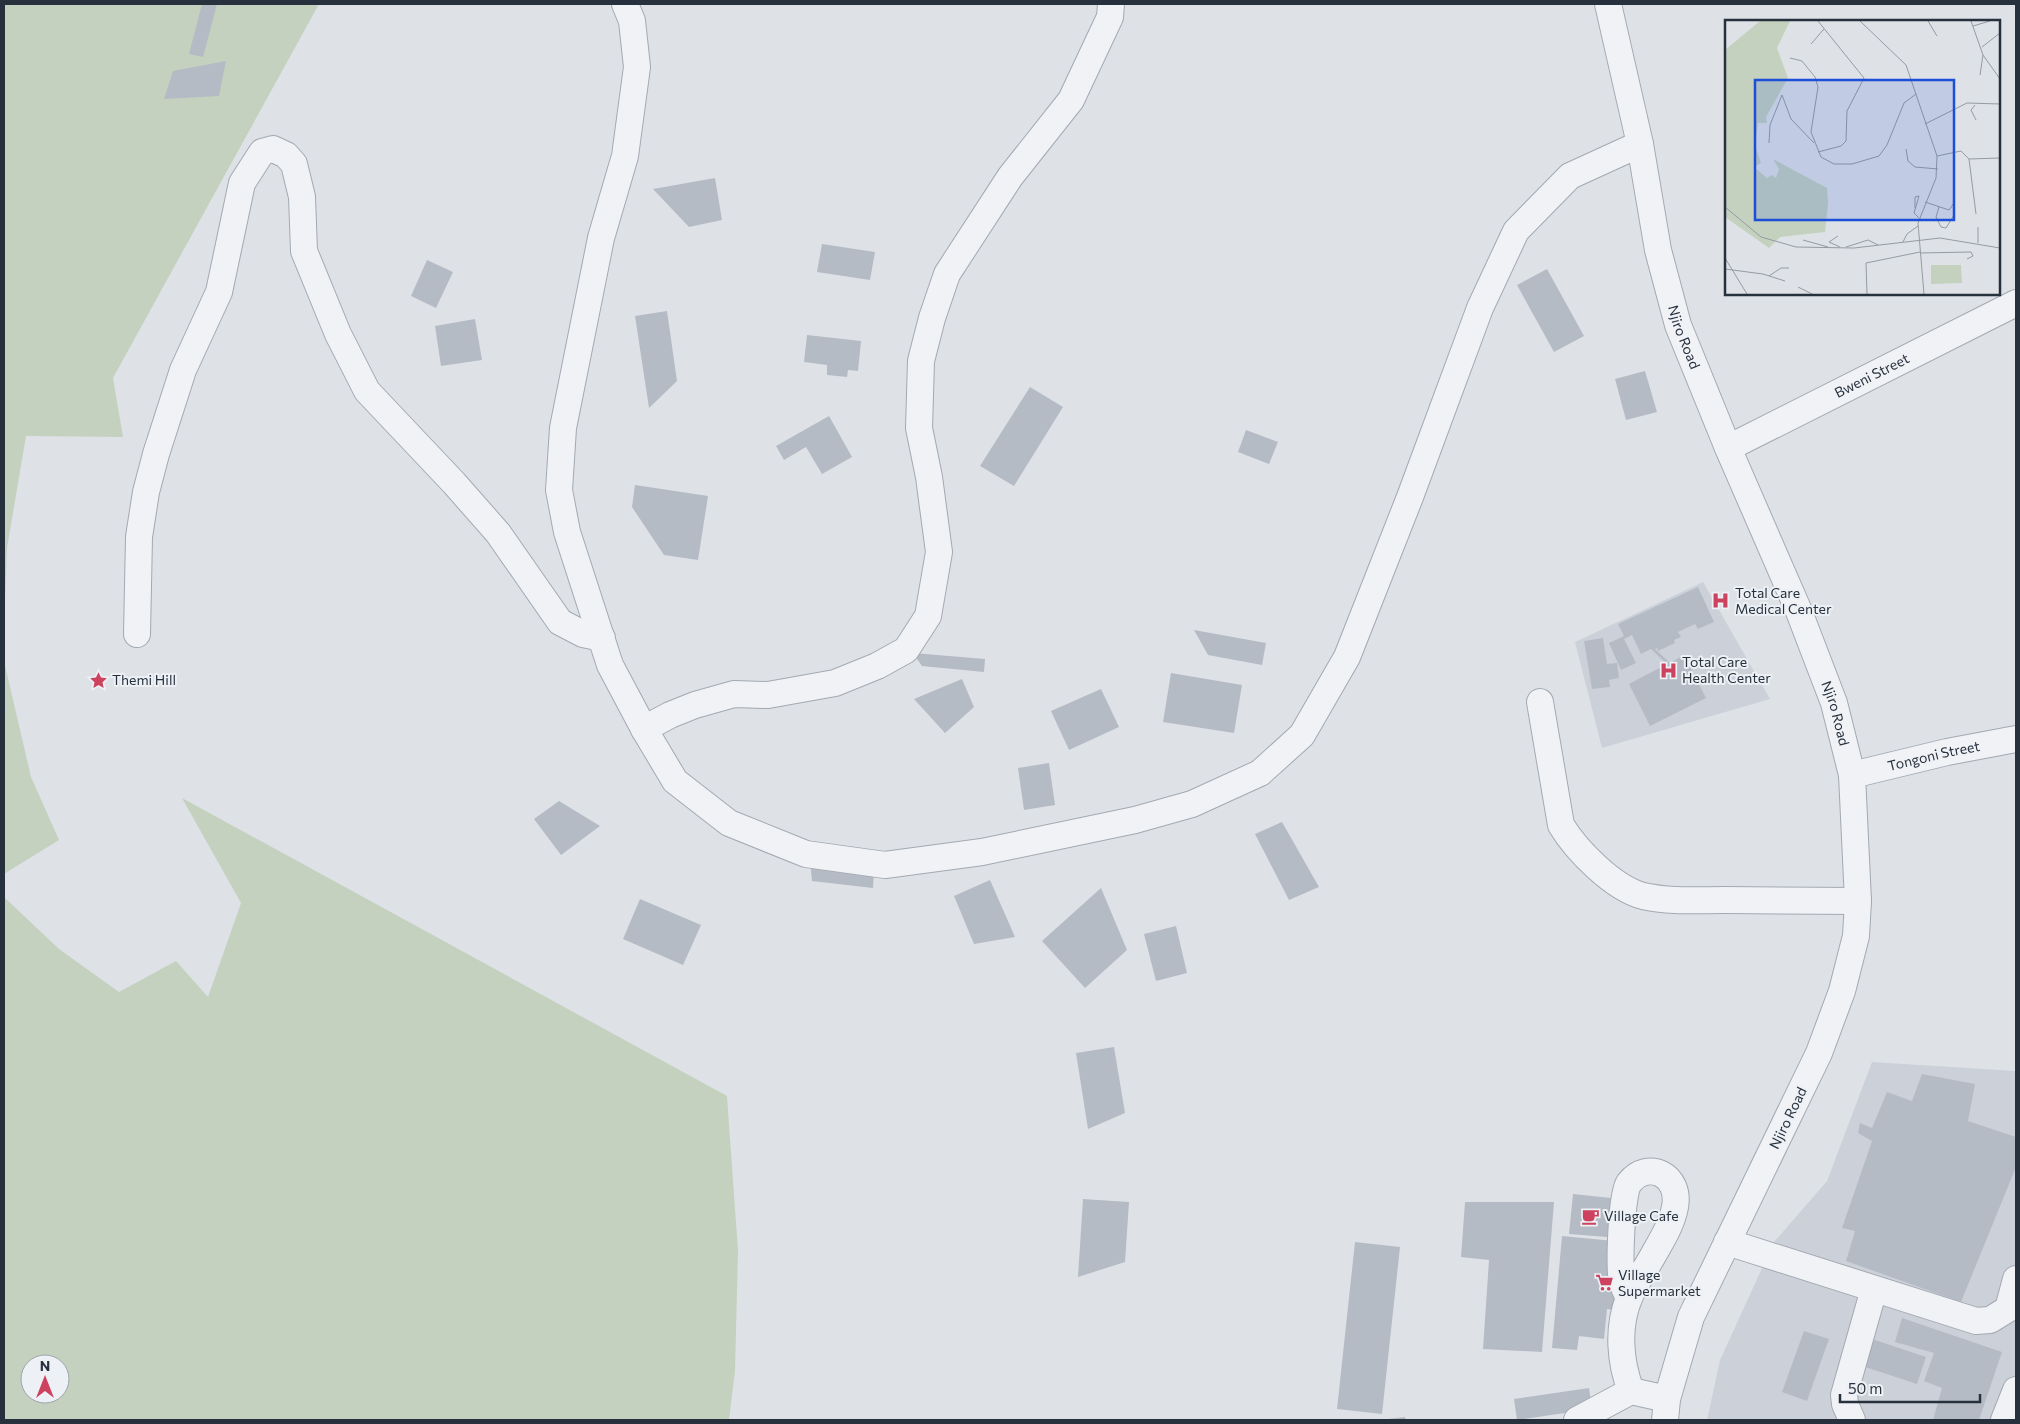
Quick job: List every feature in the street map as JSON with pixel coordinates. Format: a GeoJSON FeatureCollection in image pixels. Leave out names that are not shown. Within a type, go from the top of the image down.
{"type":"FeatureCollection","features":[{"type":"Feature","properties":{"kind":"street"},"geometry":{"type":"LineString","coordinates":[[625,4],[632,21],[637,68],[625,156],[601,238],[579,340],[563,428],[559,490],[568,532],[610,665],[644,729],[675,781],[729,823],[806,854],[885,865],[982,852],[1135,820],[1192,804],[1260,773],[1302,735],[1346,657],[1410,497],[1480,308],[1516,231],[1570,176],[1640,144]]}},
{"type":"Feature","properties":{"kind":"street"},"geometry":{"type":"LineString","coordinates":[[644,729],[670,715],[695,705],[734,694],[768,695],[835,683],[877,666],[906,650],[928,616],[940,552],[930,477],[919,428],[921,362],[932,318],[947,274],[1010,177],[1071,100],[1110,17],[1110,4]]}},
{"type":"Feature","properties":{"kind":"street","name":"Njiro Road"},"geometry":{"type":"LineString","coordinates":[[1608,4],[1640,144],[1658,250],[1678,325],[1728,448],[1802,617],[1834,703],[1852,775],[1858,901],[1856,936],[1842,991],[1819,1053],[1690,1317],[1666,1410]]}},
{"type":"Feature","properties":{"kind":"street"},"geometry":{"type":"LineString","coordinates":[[137,634],[139,537],[146,492],[156,454],[183,370],[218,292],[242,183],[262,152],[273,149],[286,155],[294,164],[302,197],[304,251],[338,334],[367,390],[498,533],[560,622],[583,634],[602,638]]}},
{"type":"Feature","properties":{"kind":"street","name":"Bweni Street"},"geometry":{"type":"LineString","coordinates":[[1728,448],[2016,303]]}},
{"type":"Feature","properties":{"kind":"street"},"geometry":{"type":"LineString","coordinates":[[1540,702],[1561,825],[1570,841],[1604,874],[1643,896],[1683,900],[1858,901]]}},
{"type":"Feature","properties":{"kind":"street","name":"Tongoni Street"},"geometry":{"type":"LineString","coordinates":[[1852,775],[1947,752],[2016,739]]}},
{"type":"Feature","properties":{"kind":"street"},"geometry":{"type":"LineString","coordinates":[[1727,1242],[1976,1321],[1990,1320],[2008,1309],[2016,1279]]}},
{"type":"Feature","properties":{"kind":"street"},"geometry":{"type":"LineString","coordinates":[[1852,1420],[1845,1404],[1844,1395],[1874,1289]]}},
{"type":"Feature","properties":{"kind":"street"},"geometry":{"type":"LineString","coordinates":[[1629,1299],[1623,1324],[1621,1351],[1624,1373],[1631,1391],[1666,1410]]}},
{"type":"Feature","properties":{"kind":"street"},"geometry":{"type":"LineString","coordinates":[[2004,1420],[2016,1390]]}},
{"type":"Feature","properties":{"kind":"street"},"geometry":{"type":"LineString","coordinates":[[1577,1420],[1631,1391]]}},
{"type":"Feature","properties":{"kind":"shaded area","name":"Total Care Health Center"},"geometry":{"type":"Polygon","coordinates":[[[1703,582],[1770,699],[1602,748],[1575,642],[1703,582]]]}},
{"type":"Feature","properties":{"kind":"shaded area"},"geometry":{"type":"Polygon","coordinates":[[[1872,1062],[2016,1071],[2016,1420],[1707,1420],[1720,1360],[1774,1242],[1827,1181],[1872,1062]]]}},
{"type":"Feature","properties":{"kind":"green space"},"geometry":{"type":"Polygon","coordinates":[[[4,4],[319,4],[113,378],[123,437],[26,436],[7,548],[4,627],[4,4]]]}},
{"type":"Feature","properties":{"kind":"green space"},"geometry":{"type":"Polygon","coordinates":[[[4,661],[31,777],[59,840],[4,874],[4,661]]]}},
{"type":"Feature","properties":{"kind":"green space"},"geometry":{"type":"Polygon","coordinates":[[[182,798],[727,1096],[738,1251],[735,1371],[729,1420],[4,1420],[4,897],[59,949],[119,992],[176,961],[208,997],[241,903],[182,798]]]}},
{"type":"Feature","properties":{"kind":"building"},"geometry":{"type":"Polygon","coordinates":[[[202,4],[217,4],[203,57],[189,54],[202,4]]]}},
{"type":"Feature","properties":{"kind":"building"},"geometry":{"type":"Polygon","coordinates":[[[226,61],[219,96],[164,99],[173,71],[226,61]]]}},
{"type":"Feature","properties":{"kind":"building"},"geometry":{"type":"Polygon","coordinates":[[[715,178],[722,220],[689,227],[653,189],[715,178]]]}},
{"type":"Feature","properties":{"kind":"building"},"geometry":{"type":"Polygon","coordinates":[[[822,244],[875,252],[870,280],[817,272],[822,244]]]}},
{"type":"Feature","properties":{"kind":"building"},"geometry":{"type":"Polygon","coordinates":[[[427,260],[453,272],[436,308],[411,296],[427,260]]]}},
{"type":"Feature","properties":{"kind":"building"},"geometry":{"type":"Polygon","coordinates":[[[1547,269],[1584,336],[1554,352],[1517,285],[1547,269]]]}},
{"type":"Feature","properties":{"kind":"building"},"geometry":{"type":"Polygon","coordinates":[[[667,311],[677,381],[649,408],[635,316],[667,311]]]}},
{"type":"Feature","properties":{"kind":"building"},"geometry":{"type":"Polygon","coordinates":[[[475,319],[482,360],[441,366],[435,326],[475,319]]]}},
{"type":"Feature","properties":{"kind":"building"},"geometry":{"type":"Polygon","coordinates":[[[807,335],[861,341],[858,371],[848,370],[847,377],[827,375],[827,365],[804,362],[807,335]]]}},
{"type":"Feature","properties":{"kind":"building"},"geometry":{"type":"Polygon","coordinates":[[[1645,371],[1657,412],[1626,420],[1615,379],[1645,371]]]}},
{"type":"Feature","properties":{"kind":"building"},"geometry":{"type":"Polygon","coordinates":[[[1030,387],[1063,407],[1014,486],[980,466],[1030,387]]]}},
{"type":"Feature","properties":{"kind":"building"},"geometry":{"type":"Polygon","coordinates":[[[829,416],[852,457],[822,474],[806,447],[784,460],[776,446],[829,416]]]}},
{"type":"Feature","properties":{"kind":"building"},"geometry":{"type":"Polygon","coordinates":[[[1246,430],[1278,442],[1269,464],[1238,452],[1246,430]]]}},
{"type":"Feature","properties":{"kind":"building"},"geometry":{"type":"Polygon","coordinates":[[[635,485],[708,496],[698,560],[664,555],[632,507],[635,485]]]}},
{"type":"Feature","properties":{"kind":"building"},"geometry":{"type":"Polygon","coordinates":[[[1698,587],[1714,622],[1698,629],[1695,624],[1678,632],[1681,637],[1674,640],[1675,643],[1658,651],[1657,648],[1655,649],[1670,663],[1684,655],[1706,698],[1650,726],[1629,684],[1667,664],[1651,649],[1641,654],[1632,635],[1624,639],[1636,663],[1621,670],[1609,643],[1624,636],[1618,624],[1698,587]]]}},
{"type":"Feature","properties":{"kind":"building"},"geometry":{"type":"Polygon","coordinates":[[[1194,630],[1266,643],[1262,665],[1208,655],[1194,630]]]}},
{"type":"Feature","properties":{"kind":"building"},"geometry":{"type":"Polygon","coordinates":[[[1603,638],[1607,664],[1617,663],[1619,678],[1609,680],[1610,687],[1592,689],[1584,641],[1603,638]]]}},
{"type":"Feature","properties":{"kind":"building"},"geometry":{"type":"Polygon","coordinates":[[[913,653],[985,659],[984,672],[922,666],[913,653]]]}},
{"type":"Feature","properties":{"kind":"building"},"geometry":{"type":"Polygon","coordinates":[[[1171,673],[1242,685],[1234,733],[1163,722],[1171,673]]]}},
{"type":"Feature","properties":{"kind":"building"},"geometry":{"type":"Polygon","coordinates":[[[962,679],[974,707],[945,733],[914,699],[962,679]]]}},
{"type":"Feature","properties":{"kind":"building"},"geometry":{"type":"Polygon","coordinates":[[[1101,689],[1119,727],[1069,750],[1051,711],[1101,689]]]}},
{"type":"Feature","properties":{"kind":"building"},"geometry":{"type":"Polygon","coordinates":[[[1049,763],[1055,805],[1024,810],[1018,768],[1049,763]]]}},
{"type":"Feature","properties":{"kind":"building"},"geometry":{"type":"Polygon","coordinates":[[[559,801],[600,826],[561,855],[534,819],[559,801]]]}},
{"type":"Feature","properties":{"kind":"building"},"geometry":{"type":"Polygon","coordinates":[[[1282,822],[1319,887],[1289,900],[1255,834],[1282,822]]]}},
{"type":"Feature","properties":{"kind":"building"},"geometry":{"type":"Polygon","coordinates":[[[810,860],[874,872],[873,888],[812,881],[810,860]]]}},
{"type":"Feature","properties":{"kind":"building"},"geometry":{"type":"Polygon","coordinates":[[[990,880],[1015,937],[974,944],[954,896],[990,880]]]}},
{"type":"Feature","properties":{"kind":"building"},"geometry":{"type":"Polygon","coordinates":[[[1101,888],[1127,950],[1085,988],[1042,941],[1101,888]]]}},
{"type":"Feature","properties":{"kind":"building"},"geometry":{"type":"Polygon","coordinates":[[[640,899],[701,925],[683,965],[623,939],[640,899]]]}},
{"type":"Feature","properties":{"kind":"building"},"geometry":{"type":"Polygon","coordinates":[[[1176,926],[1187,973],[1156,981],[1144,934],[1176,926]]]}},
{"type":"Feature","properties":{"kind":"building"},"geometry":{"type":"Polygon","coordinates":[[[1114,1047],[1125,1113],[1088,1129],[1076,1053],[1114,1047]]]}},
{"type":"Feature","properties":{"kind":"building"},"geometry":{"type":"Polygon","coordinates":[[[1922,1074],[1975,1084],[1968,1121],[2016,1137],[2016,1167],[1961,1302],[1846,1261],[1855,1231],[1842,1228],[1872,1141],[1858,1133],[1860,1123],[1872,1128],[1887,1092],[1912,1101],[1922,1074]]]}},
{"type":"Feature","properties":{"kind":"building","name":"Village Cafe"},"geometry":{"type":"Polygon","coordinates":[[[1573,1194],[1611,1198],[1607,1237],[1569,1234],[1573,1194]]]}},
{"type":"Feature","properties":{"kind":"building"},"geometry":{"type":"Polygon","coordinates":[[[1083,1199],[1129,1202],[1125,1262],[1078,1277],[1083,1199]]]}},
{"type":"Feature","properties":{"kind":"building"},"geometry":{"type":"Polygon","coordinates":[[[1465,1202],[1554,1202],[1542,1352],[1483,1349],[1489,1260],[1461,1257],[1465,1202]]]}},
{"type":"Feature","properties":{"kind":"building"},"geometry":{"type":"Polygon","coordinates":[[[1562,1236],[1614,1241],[1610,1289],[1624,1290],[1622,1311],[1607,1309],[1604,1339],[1579,1336],[1577,1350],[1552,1348],[1562,1236]]]}},
{"type":"Feature","properties":{"kind":"building"},"geometry":{"type":"Polygon","coordinates":[[[1355,1242],[1400,1247],[1382,1414],[1337,1409],[1355,1242]]]}},
{"type":"Feature","properties":{"kind":"building"},"geometry":{"type":"Polygon","coordinates":[[[1902,1318],[2002,1352],[1979,1420],[1933,1420],[1942,1388],[1924,1381],[1934,1353],[1895,1342],[1902,1318]]]}},
{"type":"Feature","properties":{"kind":"building"},"geometry":{"type":"Polygon","coordinates":[[[1804,1331],[1829,1339],[1807,1401],[1782,1392],[1804,1331]]]}},
{"type":"Feature","properties":{"kind":"building"},"geometry":{"type":"Polygon","coordinates":[[[1866,1337],[1926,1357],[1917,1384],[1856,1364],[1866,1337]]]}},
{"type":"Feature","properties":{"kind":"building"},"geometry":{"type":"Polygon","coordinates":[[[1589,1388],[1592,1409],[1517,1420],[1514,1399],[1589,1388]]]}},
{"type":"Feature","properties":{"kind":"building"},"geometry":{"type":"Polygon","coordinates":[[[1405,1417],[1406,1420],[1388,1420],[1388,1419],[1405,1417]]]}},
{"type":"Feature","properties":{"kind":"place","name":"Total Care Medical Center"},"geometry":{"type":"Point","coordinates":[1721,601]}},
{"type":"Feature","properties":{"kind":"place","name":"Total Care Health Center"},"geometry":{"type":"Point","coordinates":[1668,670]}},
{"type":"Feature","properties":{"kind":"place","name":"Themi Hill"},"geometry":{"type":"Point","coordinates":[98,680]}},
{"type":"Feature","properties":{"kind":"place","name":"Village Cafe"},"geometry":{"type":"Point","coordinates":[1590,1216]}},
{"type":"Feature","properties":{"kind":"place","name":"Village Supermarket"},"geometry":{"type":"Point","coordinates":[1604,1283]}}]}
